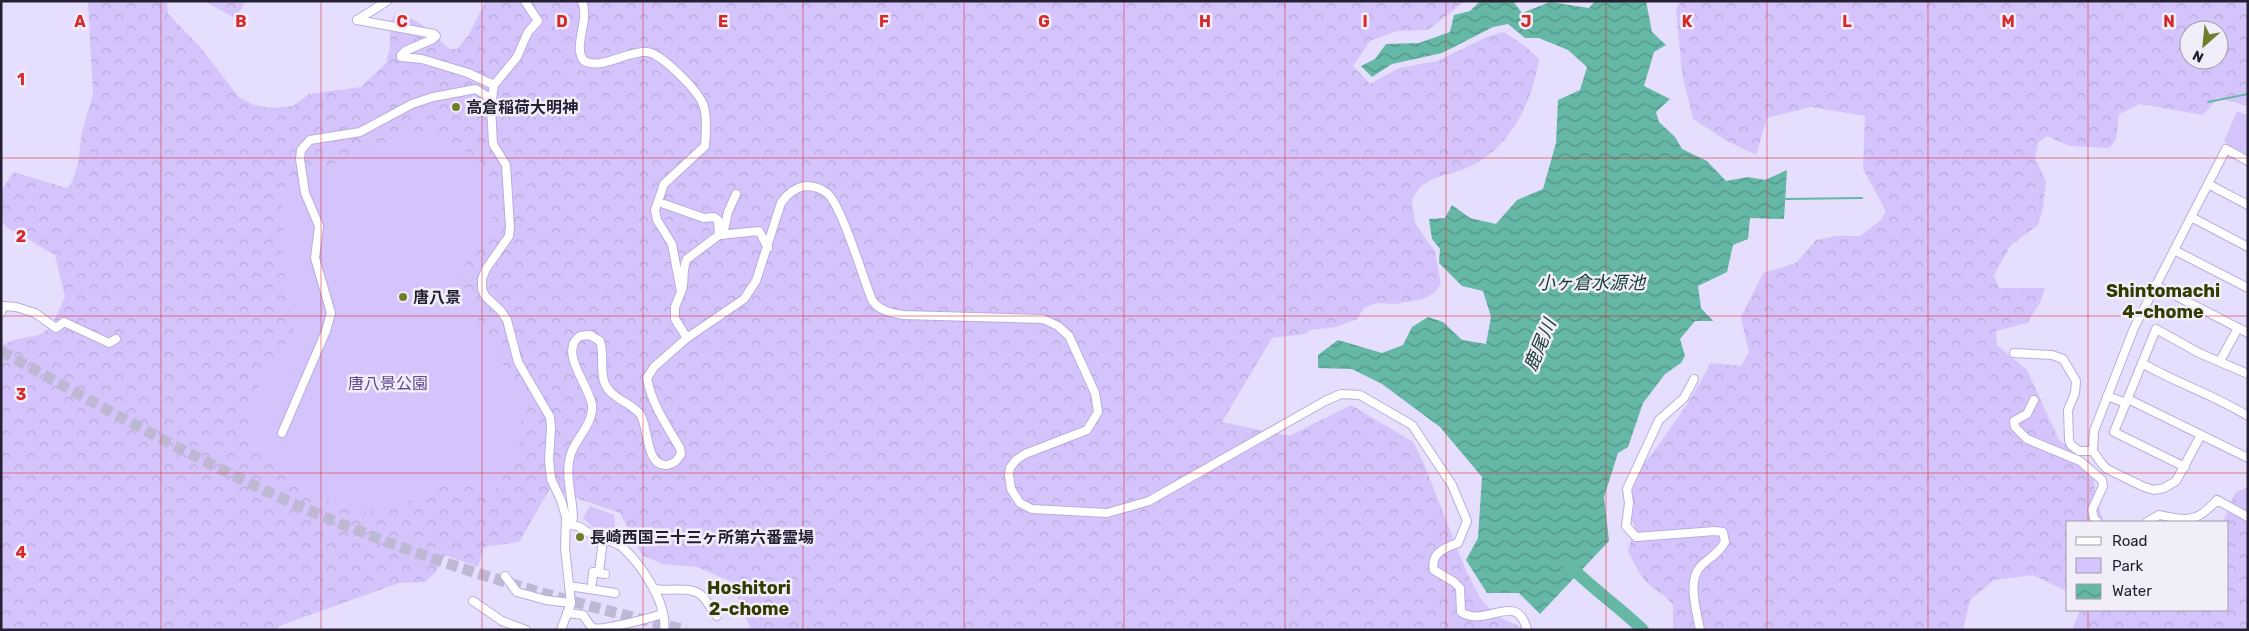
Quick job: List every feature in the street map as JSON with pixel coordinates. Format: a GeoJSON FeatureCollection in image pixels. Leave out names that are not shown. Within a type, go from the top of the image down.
{"type":"FeatureCollection","features":[{"type":"Feature","properties":{"kind":"street"},"geometry":{"type":"LineString","coordinates":[[387,1],[357,20],[436,34],[428,42],[403,52],[402,57],[422,58],[468,73],[494,85]]}},
{"type":"Feature","properties":{"kind":"street"},"geometry":{"type":"LineString","coordinates":[[525,1],[538,21],[528,32],[517,57],[494,85],[491,106],[493,144],[506,165],[509,236],[486,269],[482,279],[482,289],[490,301],[502,311],[507,320],[518,362],[550,417],[551,478],[565,513],[565,548],[571,603],[561,630]]}},
{"type":"Feature","properties":{"kind":"street"},"geometry":{"type":"LineString","coordinates":[[582,1],[586,17],[580,50],[584,60],[595,64],[636,52],[657,55],[697,93],[704,106],[705,146],[664,184],[655,210],[657,220],[672,244],[681,292]]}},
{"type":"Feature","properties":{"kind":"street"},"geometry":{"type":"LineString","coordinates":[[282,433],[326,331],[331,314],[315,258],[319,226],[305,193],[300,159],[301,150],[310,140],[360,132],[412,104],[433,98],[476,89],[487,96],[491,106]]}},
{"type":"Feature","properties":{"kind":"street"},"geometry":{"type":"LineString","coordinates":[[2202,435],[2185,468],[2173,484],[2159,490],[2149,489],[2107,469],[2093,451],[2094,431],[2134,328],[2226,150],[2248,161]]}},
{"type":"Feature","properties":{"kind":"street"},"geometry":{"type":"LineString","coordinates":[[2208,184],[2248,205]]}},
{"type":"Feature","properties":{"kind":"street"},"geometry":{"type":"LineString","coordinates":[[566,525],[573,519],[573,501],[568,474],[568,462],[592,411],[587,388],[572,356],[573,343],[576,338],[585,334],[600,341],[603,379],[606,386],[612,394],[637,410],[642,417],[652,456],[658,464],[665,466],[676,462],[681,454],[680,448],[648,388],[647,376],[654,367],[687,338],[744,299],[756,281],[781,203],[786,196],[801,187],[818,188],[828,194],[838,211],[872,300],[879,308],[890,313],[903,315],[1043,319],[1058,326],[1069,336],[1095,393],[1098,412],[1087,430],[1025,454],[1016,460],[1010,468],[1009,482],[1020,503],[1032,509],[1107,513],[1149,501],[1325,400],[1342,394],[1360,395],[1412,425],[1452,485],[1466,521],[1458,543],[1435,555],[1432,562],[1434,570],[1454,582],[1460,588],[1460,612],[1474,617],[1508,610],[1518,612],[1524,618],[1527,630]]}},
{"type":"Feature","properties":{"kind":"street"},"geometry":{"type":"LineString","coordinates":[[721,235],[736,194]]}},
{"type":"Feature","properties":{"kind":"street"},"geometry":{"type":"LineString","coordinates":[[664,204],[704,218],[714,217],[718,220],[721,235]]}},
{"type":"Feature","properties":{"kind":"street"},"geometry":{"type":"LineString","coordinates":[[2191,217],[2248,246]]}},
{"type":"Feature","properties":{"kind":"street"},"geometry":{"type":"LineString","coordinates":[[687,338],[675,319],[675,307],[685,284],[684,264],[687,259],[721,235],[759,231],[768,248]]}},
{"type":"Feature","properties":{"kind":"street"},"geometry":{"type":"LineString","coordinates":[[2174,250],[2248,288]]}},
{"type":"Feature","properties":{"kind":"street"},"geometry":{"type":"LineString","coordinates":[[2155,285],[2248,333]]}},
{"type":"Feature","properties":{"kind":"street"},"geometry":{"type":"LineString","coordinates":[[1,313],[3,306],[16,307],[35,313],[56,328],[64,322],[109,343],[116,340]]}},
{"type":"Feature","properties":{"kind":"street"},"geometry":{"type":"LineString","coordinates":[[2220,361],[2238,328]]}},
{"type":"Feature","properties":{"kind":"street"},"geometry":{"type":"LineString","coordinates":[[2185,468],[2114,432],[2156,329],[2186,346],[2248,374]]}},
{"type":"Feature","properties":{"kind":"street"},"geometry":{"type":"LineString","coordinates":[[2014,353],[2052,355],[2063,359],[2076,381],[2075,393],[2068,410],[2069,440],[2071,445],[2079,451],[2093,451]]}},
{"type":"Feature","properties":{"kind":"street"},"geometry":{"type":"LineString","coordinates":[[2142,363],[2169,379],[2236,408],[2248,416]]}},
{"type":"Feature","properties":{"kind":"street"},"geometry":{"type":"LineString","coordinates":[[1694,379],[1684,398],[1659,420],[1627,489],[1629,503],[1626,526],[1636,537],[1723,532],[1725,542],[1719,552],[1699,568],[1694,581],[1700,630]]}},
{"type":"Feature","properties":{"kind":"street"},"geometry":{"type":"LineString","coordinates":[[2107,396],[2127,401],[2248,458]]}},
{"type":"Feature","properties":{"kind":"street"},"geometry":{"type":"LineString","coordinates":[[2034,400],[2027,414],[2014,421],[2015,427],[2027,439],[2048,446],[2080,461],[2102,480],[2103,486],[2092,510],[2097,521]]}},
{"type":"Feature","properties":{"kind":"street"},"geometry":{"type":"LineString","coordinates":[[2149,521],[2159,515],[2178,519],[2198,518],[2217,500],[2248,517]]}},
{"type":"Feature","properties":{"kind":"street"},"geometry":{"type":"LineString","coordinates":[[566,525],[576,524],[603,539],[622,546],[654,589],[662,614],[664,630]]}},
{"type":"Feature","properties":{"kind":"street"},"geometry":{"type":"LineString","coordinates":[[592,583],[593,572],[602,573],[603,539]]}},
{"type":"Feature","properties":{"kind":"street"},"geometry":{"type":"LineString","coordinates":[[505,576],[517,592],[546,600],[571,603]]}},
{"type":"Feature","properties":{"kind":"street"},"geometry":{"type":"LineString","coordinates":[[570,586],[615,592]]}},
{"type":"Feature","properties":{"kind":"street"},"geometry":{"type":"LineString","coordinates":[[654,589],[688,590],[697,593],[702,596],[709,609],[717,616]]}},
{"type":"Feature","properties":{"kind":"street"},"geometry":{"type":"LineString","coordinates":[[473,601],[487,613],[526,630]]}},
{"type":"Feature","properties":{"kind":"street"},"geometry":{"type":"LineString","coordinates":[[567,614],[583,615],[593,628],[598,629],[626,624],[662,614]]}},
{"type":"Feature","properties":{"kind":"green space"},"geometry":{"type":"Polygon","coordinates":[[[88,1],[167,1],[168,14],[201,48],[239,97],[254,105],[273,108],[293,106],[309,94],[361,87],[386,63],[390,47],[390,24],[394,16],[403,16],[418,22],[450,49],[457,49],[468,36],[486,1],[1465,1],[1428,30],[1397,31],[1370,41],[1353,66],[1370,84],[1399,68],[1437,61],[1489,36],[1504,32],[1525,46],[1539,59],[1536,75],[1525,107],[1508,136],[1497,148],[1469,167],[1428,182],[1420,188],[1412,200],[1415,223],[1435,252],[1441,284],[1434,293],[1423,299],[1395,304],[1377,303],[1364,308],[1357,319],[1336,327],[1310,330],[1305,334],[1272,338],[1222,422],[1289,436],[1351,405],[1413,442],[1424,464],[1467,573],[1481,599],[1497,616],[1527,630],[751,630],[732,582],[697,567],[662,564],[642,555],[620,513],[550,489],[519,542],[484,547],[478,567],[445,555],[435,573],[425,582],[399,583],[279,626],[276,630],[1,630],[1,346],[13,340],[39,335],[51,327],[65,297],[55,255],[6,227],[1,220],[1,192],[13,172],[67,188],[72,182],[78,164],[82,132],[93,94],[88,1]]]}},
{"type":"Feature","properties":{"kind":"green space"},"geometry":{"type":"Polygon","coordinates":[[[204,1],[244,1],[244,4],[242,9],[233,17],[204,1]]]}},
{"type":"Feature","properties":{"kind":"green space"},"geometry":{"type":"Polygon","coordinates":[[[1681,1],[2248,1],[2248,106],[2218,98],[2203,115],[2140,104],[2119,114],[2116,140],[2109,148],[2070,146],[2047,136],[2038,143],[2035,158],[2046,181],[2043,208],[2038,225],[2011,245],[1994,275],[1999,288],[2045,288],[2040,303],[2027,323],[1996,331],[1997,345],[2027,370],[2059,440],[2092,464],[2096,499],[2104,521],[2066,521],[2066,591],[2033,575],[1994,580],[1970,600],[1963,630],[1673,630],[1673,605],[1644,580],[1628,551],[1635,525],[1627,512],[1636,473],[1688,403],[1711,363],[1741,366],[1749,353],[1741,317],[1763,273],[1796,263],[1816,240],[1837,236],[1860,236],[1880,221],[1886,211],[1863,169],[1865,116],[1811,107],[1767,118],[1756,155],[1727,141],[1693,119],[1682,73],[1676,10],[1681,1]]]}},
{"type":"Feature","properties":{"kind":"green space"},"geometry":{"type":"Polygon","coordinates":[[[2237,111],[2246,115],[2248,120],[2248,155],[2224,142],[2237,111]]]}},
{"type":"Feature","properties":{"kind":"green space","name":"唐八景公園"},"geometry":{"type":"Polygon","coordinates":[[[420,130],[472,155],[484,165],[494,225],[459,273],[478,321],[524,400],[519,447],[494,493],[441,478],[397,509],[355,512],[292,485],[253,440],[248,411],[265,371],[294,330],[285,289],[282,188],[337,162],[420,130]]]}},
{"type":"Feature","properties":{"kind":"green space"},"geometry":{"type":"Polygon","coordinates":[[[2248,487],[2248,630],[2072,630],[2080,611],[2229,611],[2229,521],[2223,521],[2235,493],[2248,487]]]}},
{"type":"Feature","properties":{"kind":"green space"},"geometry":{"type":"Polygon","coordinates":[[[590,506],[614,515],[616,532],[596,530],[583,518],[590,506]]]}},
{"type":"Feature","properties":{"kind":"water","name":"小ヶ倉水源池"},"geometry":{"type":"Polygon","coordinates":[[[1480,1],[1513,1],[1522,13],[1550,2],[1589,8],[1595,1],[1646,1],[1652,32],[1666,45],[1654,52],[1644,86],[1670,99],[1656,112],[1659,122],[1675,137],[1682,149],[1707,161],[1726,181],[1748,177],[1765,180],[1787,170],[1784,219],[1750,218],[1748,239],[1733,245],[1727,272],[1698,286],[1701,308],[1713,321],[1695,321],[1680,339],[1685,356],[1681,363],[1665,374],[1643,403],[1628,447],[1618,453],[1604,497],[1609,541],[1540,614],[1519,593],[1487,593],[1466,560],[1478,538],[1482,477],[1440,427],[1382,384],[1352,369],[1318,368],[1318,355],[1338,340],[1382,353],[1403,345],[1412,327],[1428,317],[1443,322],[1462,340],[1486,344],[1491,317],[1483,291],[1462,286],[1439,263],[1440,249],[1432,239],[1429,219],[1445,218],[1452,205],[1470,218],[1496,224],[1517,200],[1543,189],[1556,143],[1558,100],[1580,90],[1587,67],[1568,50],[1539,38],[1525,38],[1508,24],[1493,27],[1442,53],[1392,64],[1372,77],[1361,66],[1375,59],[1386,44],[1419,43],[1450,32],[1454,15],[1470,11],[1480,1]]]}},
{"type":"Feature","properties":{"kind":"waterway"},"geometry":{"type":"LineString","coordinates":[[2208,102],[2248,94]]}},
{"type":"Feature","properties":{"kind":"waterway"},"geometry":{"type":"LineString","coordinates":[[1786,199],[1862,198]]}},
{"type":"Feature","properties":{"kind":"waterway","name":"鹿尾川"},"geometry":{"type":"LineString","coordinates":[[1566,562],[1643,630]]}},
{"type":"Feature","properties":{"kind":"tunnel"},"geometry":{"type":"LineString","coordinates":[[1,351],[190,454],[306,509],[352,528],[445,563],[541,593],[686,630]]}},
{"type":"Feature","properties":{"kind":"place","name":"高倉稲荷大明神"},"geometry":{"type":"Point","coordinates":[456,107]}},
{"type":"Feature","properties":{"kind":"place","name":"唐八景"},"geometry":{"type":"Point","coordinates":[403,297]}},
{"type":"Feature","properties":{"kind":"place","name":"長崎西国三十三ヶ所第六番霊場"},"geometry":{"type":"Point","coordinates":[580,537]}},
{"type":"Feature","properties":{"kind":"district","name":"Shintomachi 4-chome"},"geometry":{"type":"Point","coordinates":[2163,301]}},
{"type":"Feature","properties":{"kind":"district","name":"Hoshitori 2-chome"},"geometry":{"type":"Point","coordinates":[749,598]}}]}
